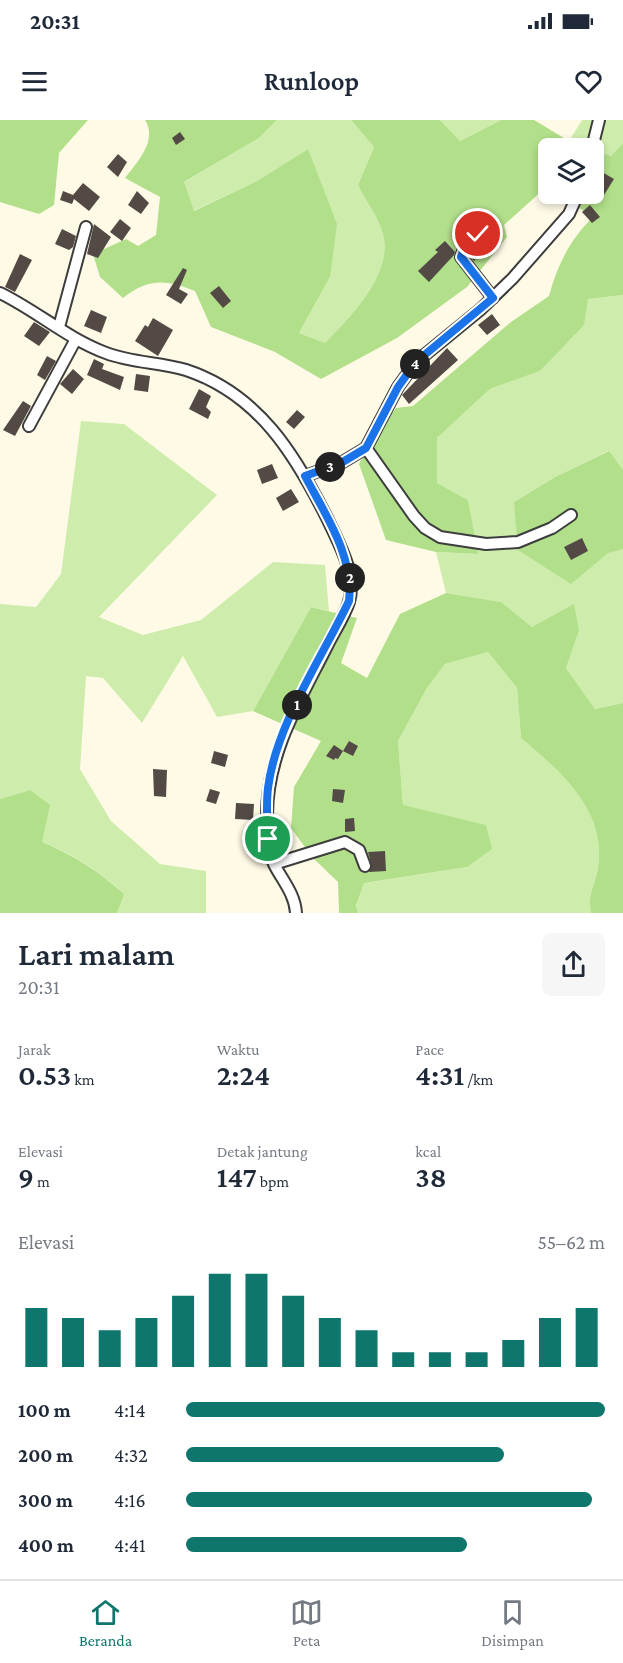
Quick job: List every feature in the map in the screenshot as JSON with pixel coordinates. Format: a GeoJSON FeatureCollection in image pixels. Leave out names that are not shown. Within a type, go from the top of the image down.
{"type":"FeatureCollection","features":[{"type":"Feature","properties":{"kind":"street"},"geometry":{"type":"LineString","coordinates":[[594,138],[599,120]]}},
{"type":"Feature","properties":{"kind":"street"},"geometry":{"type":"LineString","coordinates":[[305,476],[341,463],[366,448],[398,387],[416,362],[493,298],[569,214],[574,204]]}},
{"type":"Feature","properties":{"kind":"street"},"geometry":{"type":"LineString","coordinates":[[58,327],[86,227]]}},
{"type":"Feature","properties":{"kind":"street"},"geometry":{"type":"LineString","coordinates":[[478,234],[464,249],[461,257],[493,298]]}},
{"type":"Feature","properties":{"kind":"street"},"geometry":{"type":"LineString","coordinates":[[0,293],[76,339],[106,353],[184,370],[218,385],[260,414],[284,443],[305,476],[337,539],[348,568],[351,586],[349,601],[291,718],[273,763],[267,814],[268,839],[274,864],[290,891],[297,913]]}},
{"type":"Feature","properties":{"kind":"street"},"geometry":{"type":"LineString","coordinates":[[29,426],[76,339]]}},
{"type":"Feature","properties":{"kind":"street"},"geometry":{"type":"LineString","coordinates":[[366,448],[405,498],[414,516],[425,528],[440,537],[486,544],[518,542],[552,528],[571,515]]}},
{"type":"Feature","properties":{"kind":"street"},"geometry":{"type":"LineString","coordinates":[[274,864],[345,842],[359,850],[365,866]]}},
{"type":"Feature","properties":{"kind":"green space"},"geometry":{"type":"Polygon","coordinates":[[[0,120],[88,120],[59,153],[54,205],[39,214],[0,202],[0,120]]]}},
{"type":"Feature","properties":{"kind":"green space"},"geometry":{"type":"Polygon","coordinates":[[[145,120],[277,120],[259,138],[184,182],[194,211],[257,181],[308,149],[337,224],[330,277],[299,333],[325,343],[368,293],[383,262],[385,247],[380,225],[358,185],[374,147],[351,120],[440,120],[460,141],[501,120],[534,120],[564,138],[538,138],[538,194],[504,225],[507,237],[467,287],[397,338],[321,379],[275,352],[211,327],[195,291],[175,284],[158,282],[132,291],[123,298],[100,277],[93,254],[126,239],[138,246],[156,235],[160,197],[125,178],[148,143],[148,128],[145,120]]]}},
{"type":"Feature","properties":{"kind":"green space"},"geometry":{"type":"Polygon","coordinates":[[[277,120],[351,120],[374,147],[358,185],[382,231],[385,247],[383,262],[377,278],[358,307],[325,343],[299,333],[330,277],[308,149],[257,181],[193,211],[183,183],[259,138],[277,120]]]}},
{"type":"Feature","properties":{"kind":"green space"},"geometry":{"type":"Polygon","coordinates":[[[440,120],[501,120],[460,141],[440,120]]]}},
{"type":"Feature","properties":{"kind":"green space"},"geometry":{"type":"Polygon","coordinates":[[[582,120],[623,120],[623,143],[611,156],[604,154],[604,138],[571,138],[582,120]]]}},
{"type":"Feature","properties":{"kind":"green space"},"geometry":{"type":"Polygon","coordinates":[[[623,143],[623,295],[588,299],[584,325],[540,371],[490,389],[437,438],[437,483],[468,500],[478,554],[436,552],[386,540],[359,464],[376,433],[396,408],[413,406],[511,322],[549,296],[566,253],[578,233],[594,216],[571,204],[604,204],[604,154],[611,156],[623,143]]]}},
{"type":"Feature","properties":{"kind":"green space"},"geometry":{"type":"Polygon","coordinates":[[[623,295],[623,470],[608,451],[555,477],[514,502],[608,552],[623,549],[623,703],[595,709],[566,668],[579,631],[532,627],[500,602],[446,593],[436,552],[477,554],[468,500],[437,483],[437,438],[490,389],[540,371],[583,325],[588,299],[623,295]]]}},
{"type":"Feature","properties":{"kind":"green space"},"geometry":{"type":"Polygon","coordinates":[[[81,421],[124,424],[217,495],[99,617],[143,635],[201,620],[273,562],[325,565],[329,611],[311,607],[253,711],[217,717],[183,656],[142,723],[103,678],[86,676],[80,769],[111,821],[160,864],[206,871],[206,913],[117,913],[123,893],[85,864],[42,842],[30,790],[0,799],[0,604],[36,607],[61,574],[81,421]]]}},
{"type":"Feature","properties":{"kind":"green space"},"geometry":{"type":"Polygon","coordinates":[[[609,451],[623,470],[623,549],[608,553],[571,584],[518,550],[514,502],[555,477],[609,451]]]}},
{"type":"Feature","properties":{"kind":"green space"},"geometry":{"type":"Polygon","coordinates":[[[446,593],[501,602],[532,627],[574,604],[579,631],[566,668],[595,709],[623,703],[623,913],[591,913],[591,895],[598,868],[599,847],[588,810],[565,778],[521,738],[517,688],[488,652],[445,664],[427,688],[398,741],[403,805],[486,825],[492,849],[467,867],[364,883],[356,906],[358,913],[339,913],[338,882],[313,858],[291,828],[294,787],[321,741],[253,711],[311,607],[357,618],[341,663],[367,678],[400,614],[446,593]]]}},
{"type":"Feature","properties":{"kind":"green space"},"geometry":{"type":"Polygon","coordinates":[[[488,652],[517,688],[521,738],[565,778],[588,810],[595,827],[599,847],[598,868],[591,895],[591,913],[358,913],[356,907],[364,883],[467,867],[403,805],[398,741],[427,688],[445,664],[488,652]]]}},
{"type":"Feature","properties":{"kind":"green space"},"geometry":{"type":"Polygon","coordinates":[[[30,790],[50,805],[42,842],[85,864],[124,894],[117,913],[0,913],[0,799],[30,790]]]}},
{"type":"Feature","properties":{"kind":"building"},"geometry":{"type":"Polygon","coordinates":[[[180,132],[185,139],[176,145],[172,138],[180,132]]]}},
{"type":"Feature","properties":{"kind":"building"},"geometry":{"type":"Polygon","coordinates":[[[118,154],[127,162],[118,177],[107,167],[118,154]]]}},
{"type":"Feature","properties":{"kind":"building"},"geometry":{"type":"Polygon","coordinates":[[[604,173],[614,179],[604,195],[604,173]]]}},
{"type":"Feature","properties":{"kind":"building"},"geometry":{"type":"Polygon","coordinates":[[[83,183],[100,197],[89,211],[74,199],[72,204],[60,200],[63,191],[73,195],[83,183]]]}},
{"type":"Feature","properties":{"kind":"building"},"geometry":{"type":"Polygon","coordinates":[[[137,191],[149,203],[141,214],[128,205],[137,191]]]}},
{"type":"Feature","properties":{"kind":"building"},"geometry":{"type":"Polygon","coordinates":[[[590,205],[600,217],[592,223],[582,212],[590,205]]]}},
{"type":"Feature","properties":{"kind":"building"},"geometry":{"type":"Polygon","coordinates":[[[477,209],[487,220],[469,233],[461,225],[477,209]]]}},
{"type":"Feature","properties":{"kind":"building"},"geometry":{"type":"Polygon","coordinates":[[[120,219],[131,228],[122,241],[110,232],[120,219]]]}},
{"type":"Feature","properties":{"kind":"building"},"geometry":{"type":"Polygon","coordinates":[[[94,224],[111,237],[98,258],[87,254],[94,224]]]}},
{"type":"Feature","properties":{"kind":"building"},"geometry":{"type":"Polygon","coordinates":[[[62,229],[76,236],[73,247],[69,250],[55,244],[62,229]]]}},
{"type":"Feature","properties":{"kind":"building"},"geometry":{"type":"Polygon","coordinates":[[[445,241],[455,252],[454,255],[429,282],[418,271],[438,252],[435,250],[445,241]]]}},
{"type":"Feature","properties":{"kind":"building"},"geometry":{"type":"Polygon","coordinates":[[[476,247],[482,252],[474,261],[470,256],[476,247]]]}},
{"type":"Feature","properties":{"kind":"building"},"geometry":{"type":"Polygon","coordinates":[[[20,254],[32,260],[15,292],[5,287],[20,254]]]}},
{"type":"Feature","properties":{"kind":"building"},"geometry":{"type":"Polygon","coordinates":[[[183,268],[187,270],[179,289],[188,294],[181,304],[166,295],[183,268]]]}},
{"type":"Feature","properties":{"kind":"building"},"geometry":{"type":"Polygon","coordinates":[[[219,286],[231,301],[223,308],[210,293],[219,286]]]}},
{"type":"Feature","properties":{"kind":"building"},"geometry":{"type":"Polygon","coordinates":[[[91,310],[107,317],[101,333],[84,326],[91,310]]]}},
{"type":"Feature","properties":{"kind":"building"},"geometry":{"type":"Polygon","coordinates":[[[492,314],[500,325],[487,335],[478,325],[492,314]]]}},
{"type":"Feature","properties":{"kind":"building"},"geometry":{"type":"Polygon","coordinates":[[[153,318],[173,330],[158,356],[135,341],[145,325],[148,327],[153,318]]]}},
{"type":"Feature","properties":{"kind":"building"},"geometry":{"type":"Polygon","coordinates":[[[34,322],[50,332],[39,346],[24,336],[34,322]]]}},
{"type":"Feature","properties":{"kind":"building"},"geometry":{"type":"Polygon","coordinates":[[[447,348],[458,360],[409,404],[402,395],[447,348]]]}},
{"type":"Feature","properties":{"kind":"building"},"geometry":{"type":"Polygon","coordinates":[[[47,356],[56,361],[45,380],[37,375],[47,356]]]}},
{"type":"Feature","properties":{"kind":"building"},"geometry":{"type":"Polygon","coordinates":[[[94,359],[104,364],[102,369],[124,377],[120,390],[87,375],[94,359]]]}},
{"type":"Feature","properties":{"kind":"building"},"geometry":{"type":"Polygon","coordinates":[[[73,369],[84,379],[72,394],[60,384],[73,369]]]}},
{"type":"Feature","properties":{"kind":"building"},"geometry":{"type":"Polygon","coordinates":[[[136,374],[150,376],[148,392],[134,390],[136,374]]]}},
{"type":"Feature","properties":{"kind":"building"},"geometry":{"type":"Polygon","coordinates":[[[199,389],[211,396],[206,407],[211,412],[208,419],[189,409],[199,389]]]}},
{"type":"Feature","properties":{"kind":"building"},"geometry":{"type":"Polygon","coordinates":[[[23,401],[31,406],[15,436],[3,430],[23,401]]]}},
{"type":"Feature","properties":{"kind":"building"},"geometry":{"type":"Polygon","coordinates":[[[297,410],[305,417],[294,429],[286,422],[297,410]]]}},
{"type":"Feature","properties":{"kind":"building"},"geometry":{"type":"Polygon","coordinates":[[[272,464],[278,478],[262,484],[257,470],[272,464]]]}},
{"type":"Feature","properties":{"kind":"building"},"geometry":{"type":"Polygon","coordinates":[[[291,489],[299,502],[283,511],[276,498],[291,489]]]}},
{"type":"Feature","properties":{"kind":"building"},"geometry":{"type":"Polygon","coordinates":[[[582,538],[588,551],[571,560],[564,547],[582,538]]]}},
{"type":"Feature","properties":{"kind":"building"},"geometry":{"type":"Polygon","coordinates":[[[349,741],[358,746],[353,756],[343,751],[349,741]]]}},
{"type":"Feature","properties":{"kind":"building"},"geometry":{"type":"Polygon","coordinates":[[[334,745],[343,751],[338,759],[334,760],[326,756],[334,745]]]}},
{"type":"Feature","properties":{"kind":"building"},"geometry":{"type":"Polygon","coordinates":[[[214,751],[228,755],[225,767],[211,763],[214,751]]]}},
{"type":"Feature","properties":{"kind":"building"},"geometry":{"type":"Polygon","coordinates":[[[153,769],[167,770],[166,797],[154,796],[153,769]]]}},
{"type":"Feature","properties":{"kind":"building"},"geometry":{"type":"Polygon","coordinates":[[[210,789],[220,792],[216,804],[206,801],[210,789]]]}},
{"type":"Feature","properties":{"kind":"building"},"geometry":{"type":"Polygon","coordinates":[[[333,789],[345,790],[343,803],[332,801],[333,789]]]}},
{"type":"Feature","properties":{"kind":"building"},"geometry":{"type":"Polygon","coordinates":[[[236,803],[254,804],[253,820],[235,819],[236,803]]]}},
{"type":"Feature","properties":{"kind":"building"},"geometry":{"type":"Polygon","coordinates":[[[354,818],[355,831],[345,832],[345,819],[354,818]]]}},
{"type":"Feature","properties":{"kind":"building"},"geometry":{"type":"Polygon","coordinates":[[[385,851],[386,871],[369,872],[372,867],[368,852],[385,851]]]}},
{"type":"Feature","properties":{"kind":"route"},"geometry":{"type":"LineString","coordinates":[[268,839],[268,787],[273,763],[291,718],[349,601],[351,586],[350,574],[337,539],[305,476],[341,463],[366,448],[398,387],[416,362],[493,298],[471,273],[461,257],[464,249],[478,234]]}}]}
